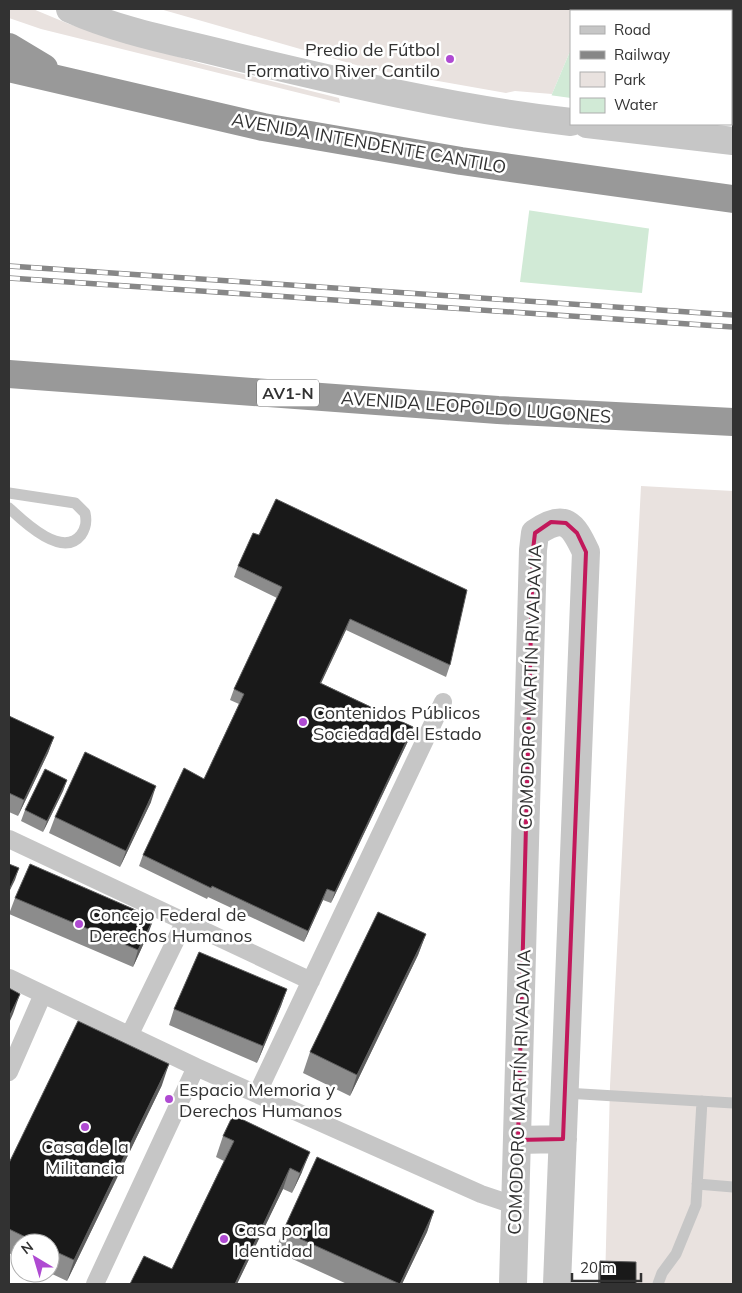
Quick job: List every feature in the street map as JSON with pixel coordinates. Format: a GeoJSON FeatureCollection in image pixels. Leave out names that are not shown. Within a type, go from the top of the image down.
{"type":"FeatureCollection","features":[{"type":"Feature","properties":{"kind":"highway"},"geometry":{"type":"LineString","coordinates":[[9,47],[69,82]]}},
{"type":"Feature","properties":{"kind":"highway","name":"AVENIDA INTENDENTE CANTILO"},"geometry":{"type":"LineString","coordinates":[[9,68],[263,127],[526,170],[733,199]]}},
{"type":"Feature","properties":{"kind":"highway","name":"AVENIDA LEOPOLDO LUGONES"},"geometry":{"type":"LineString","coordinates":[[9,374],[498,410],[733,422]]}},
{"type":"Feature","properties":{"kind":"street"},"geometry":{"type":"LineString","coordinates":[[70,9],[150,35],[367,89],[490,112],[570,122]]}},
{"type":"Feature","properties":{"kind":"street"},"geometry":{"type":"LineString","coordinates":[[596,125],[733,141]]}},
{"type":"Feature","properties":{"kind":"street","name":"COMODORO MARTÍN RIVADAVIA"},"geometry":{"type":"LineString","coordinates":[[513,1284],[517,1206],[533,550],[535,533],[551,522],[566,523],[578,533],[586,552],[557,1284]]}},
{"type":"Feature","properties":{"kind":"street"},"geometry":{"type":"LineString","coordinates":[[258,1094],[443,702]]}},
{"type":"Feature","properties":{"kind":"street"},"geometry":{"type":"LineString","coordinates":[[9,840],[311,981]]}},
{"type":"Feature","properties":{"kind":"street"},"geometry":{"type":"LineString","coordinates":[[130,1034],[185,921]]}},
{"type":"Feature","properties":{"kind":"street"},"geometry":{"type":"LineString","coordinates":[[9,978],[196,1067],[481,1194],[517,1206]]}},
{"type":"Feature","properties":{"kind":"street"},"geometry":{"type":"LineString","coordinates":[[9,1072],[43,994]]}},
{"type":"Feature","properties":{"kind":"street"},"geometry":{"type":"LineString","coordinates":[[95,1284],[196,1067]]}},
{"type":"Feature","properties":{"kind":"street"},"geometry":{"type":"LineString","coordinates":[[518,1140],[563,1139]]}},
{"type":"Feature","properties":{"kind":"lane"},"geometry":{"type":"LineString","coordinates":[[9,493],[75,503],[85,513],[85,529],[78,538],[69,542],[48,539],[9,508]]}},
{"type":"Feature","properties":{"kind":"lane"},"geometry":{"type":"LineString","coordinates":[[565,1093],[733,1103]]}},
{"type":"Feature","properties":{"kind":"lane"},"geometry":{"type":"LineString","coordinates":[[658,1284],[688,1227],[696,1205],[702,1101]]}},
{"type":"Feature","properties":{"kind":"lane"},"geometry":{"type":"LineString","coordinates":[[697,1184],[733,1187]]}},
{"type":"Feature","properties":{"kind":"highlighted area"},"geometry":{"type":"Polygon","coordinates":[[[551,522],[566,523],[577,533],[586,552],[563,1139],[518,1140],[533,550],[535,533],[551,522]]]}},
{"type":"Feature","properties":{"kind":"green space"},"geometry":{"type":"Polygon","coordinates":[[[9,9],[33,9],[69,24],[199,63],[339,98],[340,103],[41,29],[9,18],[9,9]]]}},
{"type":"Feature","properties":{"kind":"green space","name":"Predio de Fútbol Formativo River Cantilo"},"geometry":{"type":"Polygon","coordinates":[[[160,9],[587,9],[570,10],[570,51],[552,94],[515,91],[506,93],[370,69],[160,9]]]}},
{"type":"Feature","properties":{"kind":"green space"},"geometry":{"type":"Polygon","coordinates":[[[733,9],[733,112],[732,10],[733,9]]]}},
{"type":"Feature","properties":{"kind":"green space"},"geometry":{"type":"Polygon","coordinates":[[[641,486],[733,491],[733,1284],[605,1284],[610,1086],[641,486]]]}},
{"type":"Feature","properties":{"kind":"water"},"geometry":{"type":"Polygon","coordinates":[[[587,9],[705,9],[704,10],[587,9]]]}},
{"type":"Feature","properties":{"kind":"water"},"geometry":{"type":"Polygon","coordinates":[[[570,51],[570,125],[658,146],[642,293],[520,282],[539,135],[552,94],[570,51]]]}},
{"type":"Feature","properties":{"kind":"pier"},"geometry":{"type":"Polygon","coordinates":[[[549,95],[570,98],[570,125],[661,146],[652,229],[527,210],[537,135],[549,95]]]}},
{"type":"Feature","properties":{"kind":"building","name":"Contenidos Públicos Sociedad del Estado"},"geometry":{"type":"Polygon","coordinates":[[[276,499],[467,590],[450,665],[350,619],[320,683],[413,727],[335,892],[327,889],[308,931],[212,886],[211,888],[143,855],[184,768],[204,779],[244,694],[234,689],[282,587],[238,566],[253,533],[259,535],[276,499]]]}},
{"type":"Feature","properties":{"kind":"building"},"geometry":{"type":"Polygon","coordinates":[[[9,716],[54,737],[24,800],[9,793],[9,716]]]}},
{"type":"Feature","properties":{"kind":"building"},"geometry":{"type":"Polygon","coordinates":[[[85,752],[156,786],[126,851],[55,817],[85,752]]]}},
{"type":"Feature","properties":{"kind":"building"},"geometry":{"type":"Polygon","coordinates":[[[45,769],[67,780],[47,821],[25,810],[45,769]]]}},
{"type":"Feature","properties":{"kind":"building"},"geometry":{"type":"Polygon","coordinates":[[[9,864],[19,868],[9,890],[9,864]]]}},
{"type":"Feature","properties":{"kind":"building"},"geometry":{"type":"Polygon","coordinates":[[[30,864],[154,918],[138,950],[15,898],[30,864]]]}},
{"type":"Feature","properties":{"kind":"building"},"geometry":{"type":"Polygon","coordinates":[[[378,912],[426,934],[357,1075],[310,1052],[378,912]]]}},
{"type":"Feature","properties":{"kind":"building"},"geometry":{"type":"Polygon","coordinates":[[[199,952],[287,989],[263,1046],[174,1009],[199,952]]]}},
{"type":"Feature","properties":{"kind":"building"},"geometry":{"type":"Polygon","coordinates":[[[9,988],[20,994],[9,1017],[9,988]]]}},
{"type":"Feature","properties":{"kind":"building","name":"Casa de la Militancia"},"geometry":{"type":"Polygon","coordinates":[[[78,1021],[169,1064],[74,1260],[60,1254],[60,1233],[17,1233],[9,1229],[9,1163],[78,1021]]]}},
{"type":"Feature","properties":{"kind":"building","name":"Casa por la Identidad"},"geometry":{"type":"Polygon","coordinates":[[[233,1115],[310,1152],[300,1173],[290,1168],[235,1284],[130,1284],[144,1256],[172,1269],[234,1141],[223,1136],[233,1115]]]}},
{"type":"Feature","properties":{"kind":"building"},"geometry":{"type":"Polygon","coordinates":[[[317,1157],[434,1211],[400,1284],[283,1231],[317,1157]]]}},
{"type":"Feature","properties":{"kind":"building"},"geometry":{"type":"Polygon","coordinates":[[[600,1261],[636,1262],[636,1284],[600,1284],[600,1261]]]}},
{"type":"Feature","properties":{"kind":"railway"},"geometry":{"type":"LineString","coordinates":[[9,266],[733,315]]}},
{"type":"Feature","properties":{"kind":"railway"},"geometry":{"type":"LineString","coordinates":[[9,278],[733,327]]}},
{"type":"Feature","properties":{"kind":"place","name":"Predio de Fútbol Formativo River Cantilo"},"geometry":{"type":"Point","coordinates":[450,59]}},
{"type":"Feature","properties":{"kind":"place","name":"Contenidos Públicos Sociedad del Estado"},"geometry":{"type":"Point","coordinates":[303,722]}},
{"type":"Feature","properties":{"kind":"place","name":"Concejo Federal de Derechos Humanos"},"geometry":{"type":"Point","coordinates":[79,924]}},
{"type":"Feature","properties":{"kind":"place","name":"Espacio Memoria y Derechos Humanos"},"geometry":{"type":"Point","coordinates":[169,1099]}},
{"type":"Feature","properties":{"kind":"place","name":"Casa de la Militancia"},"geometry":{"type":"Point","coordinates":[85,1127]}},
{"type":"Feature","properties":{"kind":"place","name":"Casa por la Identidad"},"geometry":{"type":"Point","coordinates":[224,1239]}}]}
